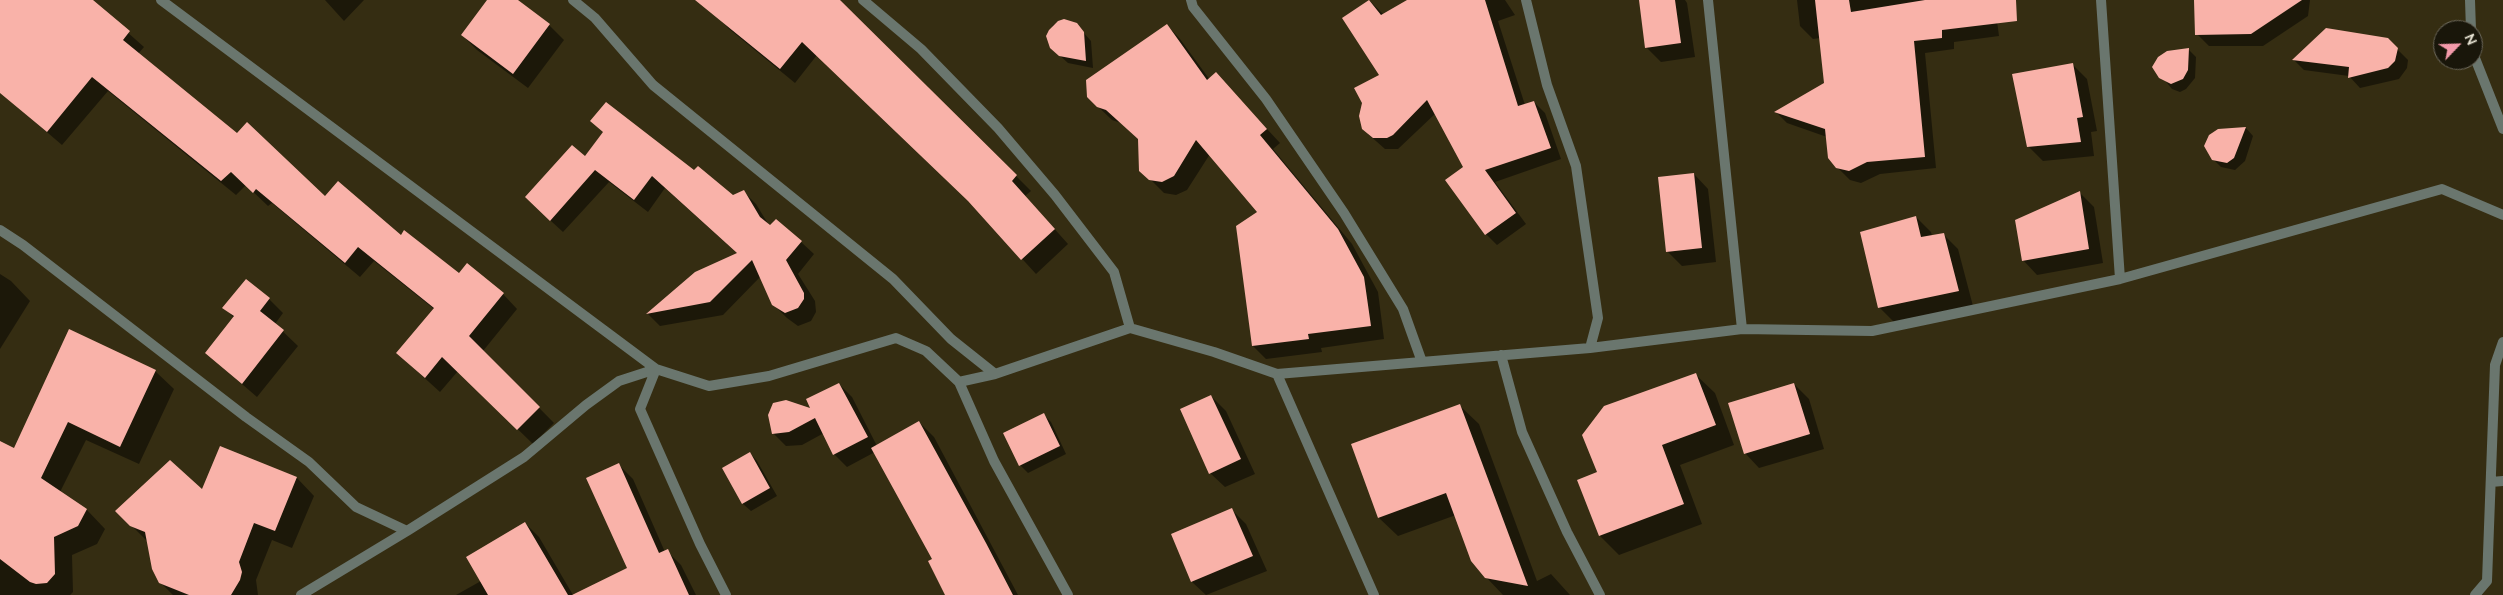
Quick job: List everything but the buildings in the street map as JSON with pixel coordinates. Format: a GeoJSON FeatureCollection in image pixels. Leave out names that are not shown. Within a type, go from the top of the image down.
{"type":"FeatureCollection","features":[{"type":"Feature","properties":{"kind":"street"},"geometry":{"type":"LineString","coordinates":[[161,0],[656,369],[710,386],[769,376],[896,338],[926,351],[959,382],[994,461],[1068,595]]}},
{"type":"Feature","properties":{"kind":"street"},"geometry":{"type":"LineString","coordinates":[[573,0],[595,18],[653,85],[893,279],[951,339],[996,374]]}},
{"type":"Feature","properties":{"kind":"street"},"geometry":{"type":"LineString","coordinates":[[863,0],[922,49],[998,128],[1055,195],[1114,272],[1130,328]]}},
{"type":"Feature","properties":{"kind":"street"},"geometry":{"type":"LineString","coordinates":[[1191,0],[1193,7],[1266,99],[1344,213],[1403,309],[1422,362]]}},
{"type":"Feature","properties":{"kind":"street"},"geometry":{"type":"LineString","coordinates":[[1526,0],[1547,85],[1576,166],[1598,318],[1590,348]]}},
{"type":"Feature","properties":{"kind":"street"},"geometry":{"type":"LineString","coordinates":[[1708,0],[1742,329]]}},
{"type":"Feature","properties":{"kind":"street"},"geometry":{"type":"LineString","coordinates":[[2101,0],[2120,279]]}},
{"type":"Feature","properties":{"kind":"street"},"geometry":{"type":"LineString","coordinates":[[2470,0],[2471,20]]}},
{"type":"Feature","properties":{"kind":"street"},"geometry":{"type":"LineString","coordinates":[[2480,70],[2503,129]]}},
{"type":"Feature","properties":{"kind":"street"},"geometry":{"type":"LineString","coordinates":[[959,382],[996,374],[1130,328],[1214,352],[1277,374],[1590,348],[1742,329],[1872,331],[2120,279],[2442,189],[2503,215]]}},
{"type":"Feature","properties":{"kind":"street"},"geometry":{"type":"LineString","coordinates":[[0,230],[23,245],[246,417],[309,462],[356,506],[407,531]]}},
{"type":"Feature","properties":{"kind":"street"},"geometry":{"type":"LineString","coordinates":[[2475,595],[2487,581],[2495,365],[2503,342]]}},
{"type":"Feature","properties":{"kind":"street"},"geometry":{"type":"LineString","coordinates":[[1501,355],[1522,432],[1566,532],[1600,595]]}},
{"type":"Feature","properties":{"kind":"street"},"geometry":{"type":"LineString","coordinates":[[301,595],[524,457],[586,405],[619,381],[656,369]]}},
{"type":"Feature","properties":{"kind":"street"},"geometry":{"type":"LineString","coordinates":[[656,369],[640,409],[700,544],[726,595]]}},
{"type":"Feature","properties":{"kind":"street"},"geometry":{"type":"LineString","coordinates":[[1277,374],[1374,595]]}},
{"type":"Feature","properties":{"kind":"street"},"geometry":{"type":"LineString","coordinates":[[2491,482],[2503,481]]}}]}
